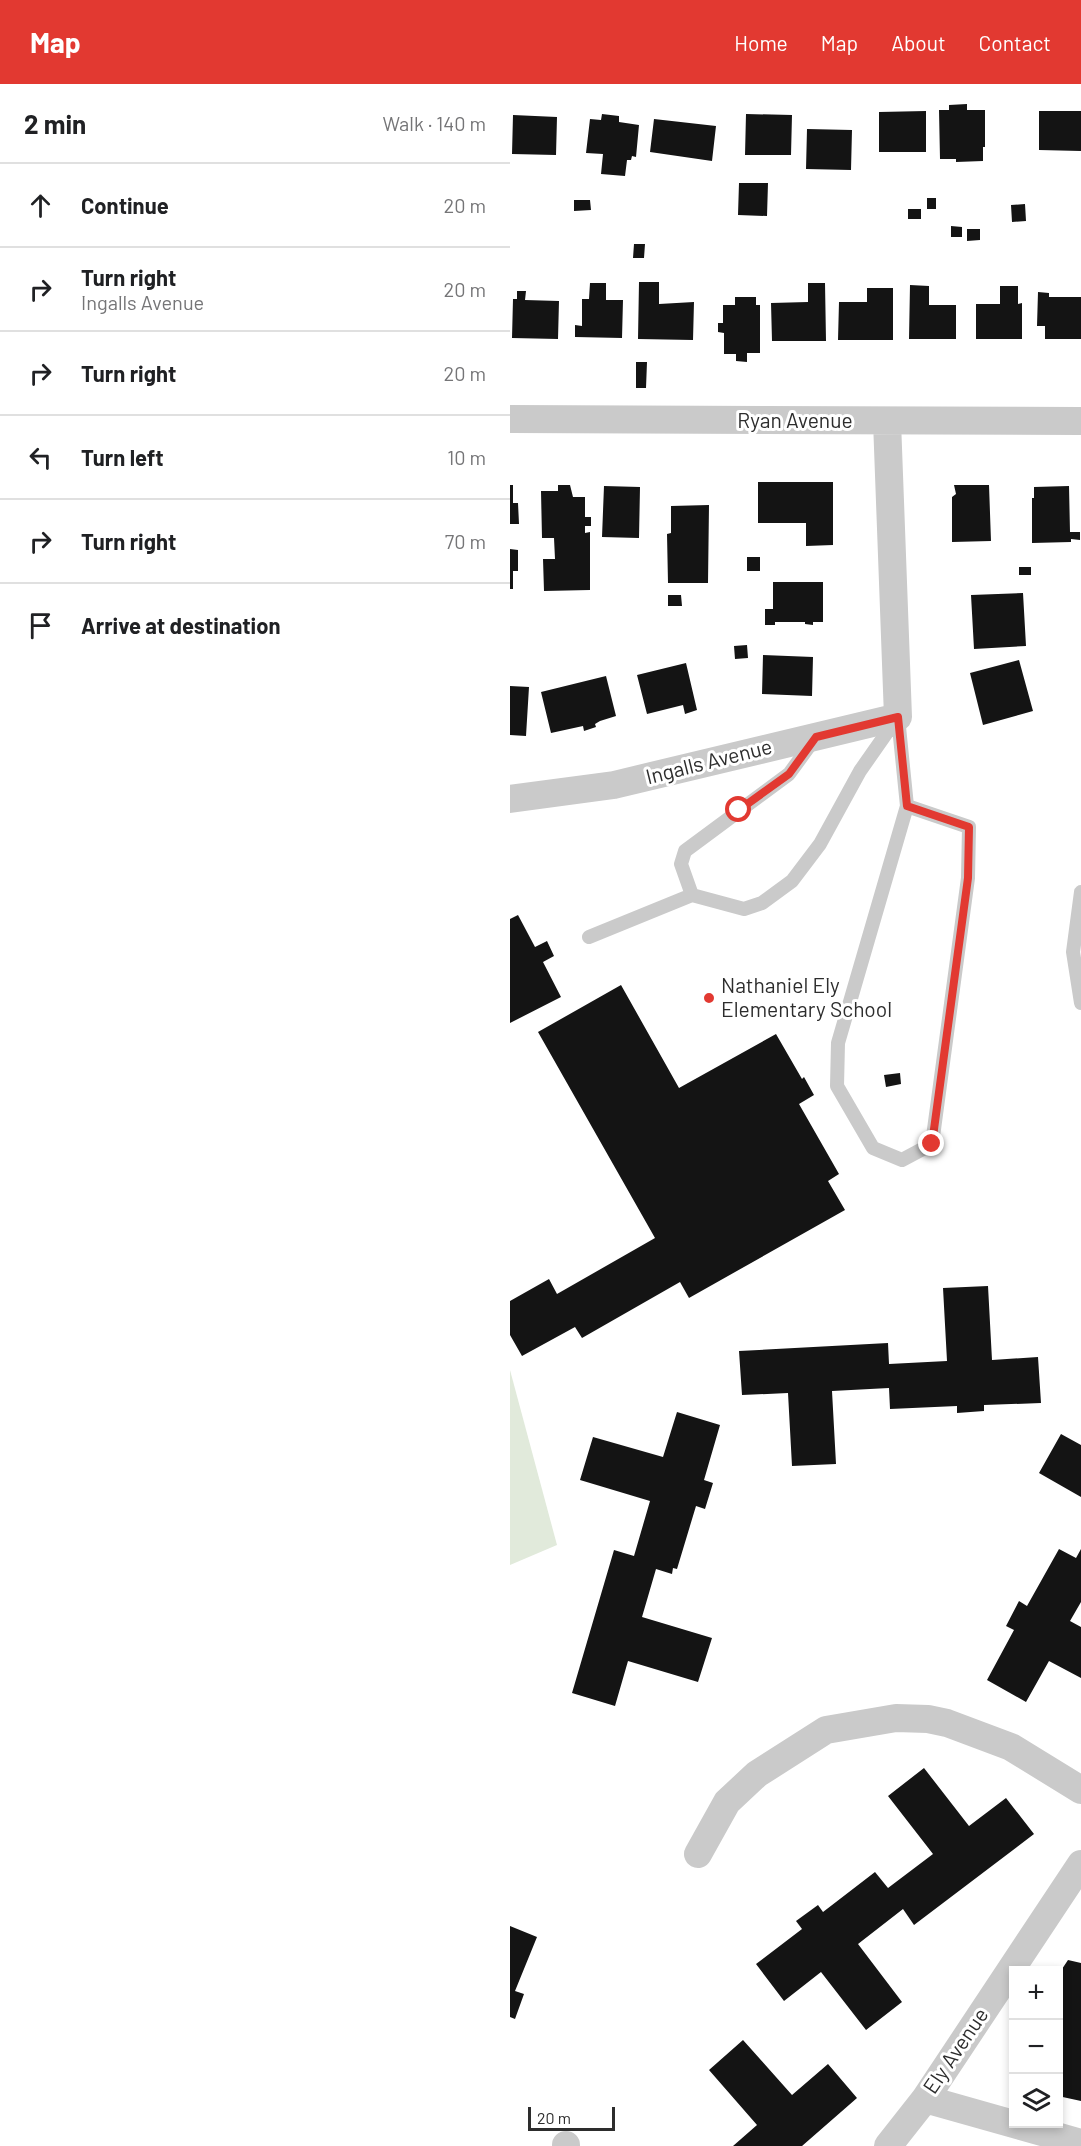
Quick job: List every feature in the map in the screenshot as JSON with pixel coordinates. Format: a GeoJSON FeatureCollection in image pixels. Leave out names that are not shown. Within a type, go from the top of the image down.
{"type":"FeatureCollection","features":[{"type":"Feature","properties":{"kind":"street","name":"Ryan Avenue"},"geometry":{"type":"LineString","coordinates":[[510,419],[1081,421]]}},
{"type":"Feature","properties":{"kind":"street"},"geometry":{"type":"LineString","coordinates":[[887,421],[898,717]]}},
{"type":"Feature","properties":{"kind":"street","name":"Ingalls Avenue"},"geometry":{"type":"LineString","coordinates":[[510,799],[614,785],[898,717]]}},
{"type":"Feature","properties":{"kind":"street"},"geometry":{"type":"LineString","coordinates":[[698,1854],[727,1802],[757,1774],[826,1730],[896,1718],[928,1719],[946,1723],[1011,1747],[1081,1790]]}},
{"type":"Feature","properties":{"kind":"street","name":"Ely Avenue"},"geometry":{"type":"LineString","coordinates":[[888,2146],[925,2098],[1081,1864]]}},
{"type":"Feature","properties":{"kind":"street"},"geometry":{"type":"LineString","coordinates":[[925,2098],[1081,2143]]}},
{"type":"Feature","properties":{"kind":"lane"},"geometry":{"type":"LineString","coordinates":[[898,717],[907,806],[838,1043],[837,1086],[873,1148],[902,1160],[932,1144],[968,878],[969,827],[907,806]]}},
{"type":"Feature","properties":{"kind":"lane"},"geometry":{"type":"LineString","coordinates":[[588,937],[692,895],[744,909],[762,903],[792,881],[820,844],[860,771],[898,717]]}},
{"type":"Feature","properties":{"kind":"lane"},"geometry":{"type":"LineString","coordinates":[[692,895],[681,864],[685,851],[789,774],[816,737]]}},
{"type":"Feature","properties":{"kind":"lane"},"geometry":{"type":"LineString","coordinates":[[1081,892],[1073,952],[1081,1003]]}},
{"type":"Feature","properties":{"kind":"green space"},"geometry":{"type":"Polygon","coordinates":[[[510,1370],[557,1545],[510,1565],[510,1370]]]}},
{"type":"Feature","properties":{"kind":"building"},"geometry":{"type":"Polygon","coordinates":[[[967,104],[967,110],[985,110],[983,161],[956,162],[956,159],[940,159],[939,110],[949,110],[949,105],[967,104]]]}},
{"type":"Feature","properties":{"kind":"building"},"geometry":{"type":"Polygon","coordinates":[[[926,111],[926,152],[879,152],[879,112],[926,111]]]}},
{"type":"Feature","properties":{"kind":"building"},"geometry":{"type":"Polygon","coordinates":[[[1039,111],[1081,111],[1081,151],[1039,150],[1039,111]]]}},
{"type":"Feature","properties":{"kind":"building"},"geometry":{"type":"Polygon","coordinates":[[[602,114],[619,116],[619,122],[639,125],[636,157],[632,156],[631,160],[627,160],[625,176],[601,174],[603,154],[586,153],[590,119],[601,120],[602,114]]]}},
{"type":"Feature","properties":{"kind":"building"},"geometry":{"type":"Polygon","coordinates":[[[746,114],[792,115],[791,155],[745,155],[746,114]]]}},
{"type":"Feature","properties":{"kind":"building"},"geometry":{"type":"Polygon","coordinates":[[[513,115],[557,117],[556,155],[512,154],[513,115]]]}},
{"type":"Feature","properties":{"kind":"building"},"geometry":{"type":"Polygon","coordinates":[[[654,119],[716,126],[712,161],[650,152],[654,119]]]}},
{"type":"Feature","properties":{"kind":"building"},"geometry":{"type":"Polygon","coordinates":[[[807,129],[852,130],[851,170],[806,169],[807,129]]]}},
{"type":"Feature","properties":{"kind":"building"},"geometry":{"type":"Polygon","coordinates":[[[739,183],[768,183],[767,216],[738,215],[739,183]]]}},
{"type":"Feature","properties":{"kind":"building"},"geometry":{"type":"Polygon","coordinates":[[[927,198],[936,198],[936,209],[927,209],[927,198]]]}},
{"type":"Feature","properties":{"kind":"building"},"geometry":{"type":"Polygon","coordinates":[[[574,200],[590,200],[591,210],[574,211],[574,200]]]}},
{"type":"Feature","properties":{"kind":"building"},"geometry":{"type":"Polygon","coordinates":[[[1025,204],[1026,221],[1012,222],[1011,205],[1025,204]]]}},
{"type":"Feature","properties":{"kind":"building"},"geometry":{"type":"Polygon","coordinates":[[[908,209],[921,209],[921,219],[908,219],[908,209]]]}},
{"type":"Feature","properties":{"kind":"building"},"geometry":{"type":"Polygon","coordinates":[[[951,226],[962,227],[962,237],[951,237],[951,226]]]}},
{"type":"Feature","properties":{"kind":"building"},"geometry":{"type":"Polygon","coordinates":[[[967,229],[980,229],[980,240],[967,241],[967,229]]]}},
{"type":"Feature","properties":{"kind":"building"},"geometry":{"type":"Polygon","coordinates":[[[634,244],[645,244],[644,258],[633,258],[634,244]]]}},
{"type":"Feature","properties":{"kind":"building"},"geometry":{"type":"Polygon","coordinates":[[[639,282],[659,282],[659,304],[694,302],[693,340],[638,339],[639,282]]]}},
{"type":"Feature","properties":{"kind":"building"},"geometry":{"type":"Polygon","coordinates":[[[590,283],[606,283],[606,300],[623,300],[622,338],[575,337],[575,325],[582,326],[582,299],[589,299],[590,283]]]}},
{"type":"Feature","properties":{"kind":"building"},"geometry":{"type":"Polygon","coordinates":[[[808,283],[825,283],[826,341],[772,341],[771,303],[808,302],[808,283]]]}},
{"type":"Feature","properties":{"kind":"building"},"geometry":{"type":"Polygon","coordinates":[[[910,285],[929,286],[929,305],[956,305],[956,339],[909,339],[910,285]]]}},
{"type":"Feature","properties":{"kind":"building"},"geometry":{"type":"Polygon","coordinates":[[[1000,286],[1018,286],[1018,304],[1022,303],[1022,339],[976,339],[976,304],[1000,304],[1000,286]]]}},
{"type":"Feature","properties":{"kind":"building"},"geometry":{"type":"Polygon","coordinates":[[[867,288],[893,288],[893,340],[838,340],[839,302],[867,302],[867,288]]]}},
{"type":"Feature","properties":{"kind":"building"},"geometry":{"type":"Polygon","coordinates":[[[517,291],[526,291],[525,300],[559,301],[558,339],[512,338],[513,299],[517,299],[517,291]]]}},
{"type":"Feature","properties":{"kind":"building"},"geometry":{"type":"Polygon","coordinates":[[[1038,292],[1049,293],[1049,297],[1081,297],[1081,339],[1045,339],[1045,326],[1037,326],[1038,292]]]}},
{"type":"Feature","properties":{"kind":"building"},"geometry":{"type":"Polygon","coordinates":[[[735,297],[756,297],[756,305],[760,305],[760,353],[747,353],[747,362],[736,361],[736,354],[724,354],[724,333],[718,332],[718,323],[723,323],[723,305],[735,305],[735,297]]]}},
{"type":"Feature","properties":{"kind":"building"},"geometry":{"type":"Polygon","coordinates":[[[636,362],[647,362],[646,388],[636,388],[636,362]]]}},
{"type":"Feature","properties":{"kind":"building"},"geometry":{"type":"Polygon","coordinates":[[[758,482],[833,482],[833,545],[806,546],[806,523],[758,523],[758,482]]]}},
{"type":"Feature","properties":{"kind":"building"},"geometry":{"type":"Polygon","coordinates":[[[510,485],[513,485],[513,503],[518,503],[519,524],[510,524],[510,485]]]}},
{"type":"Feature","properties":{"kind":"building"},"geometry":{"type":"Polygon","coordinates":[[[558,485],[570,485],[573,497],[585,497],[585,517],[591,517],[591,526],[585,526],[585,533],[590,532],[590,590],[544,591],[543,559],[555,559],[554,538],[542,538],[541,491],[558,491],[558,485]]]}},
{"type":"Feature","properties":{"kind":"building"},"geometry":{"type":"Polygon","coordinates":[[[954,485],[989,485],[991,541],[952,542],[952,497],[956,494],[954,485]]]}},
{"type":"Feature","properties":{"kind":"building"},"geometry":{"type":"Polygon","coordinates":[[[604,486],[640,487],[639,538],[602,537],[604,486]]]}},
{"type":"Feature","properties":{"kind":"building"},"geometry":{"type":"Polygon","coordinates":[[[1069,486],[1070,532],[1080,532],[1080,540],[1032,543],[1034,487],[1069,486]]]}},
{"type":"Feature","properties":{"kind":"building"},"geometry":{"type":"Polygon","coordinates":[[[709,505],[708,583],[668,583],[667,534],[671,533],[671,506],[709,505]]]}},
{"type":"Feature","properties":{"kind":"building"},"geometry":{"type":"Polygon","coordinates":[[[510,549],[518,550],[518,571],[513,571],[513,589],[510,589],[510,549]]]}},
{"type":"Feature","properties":{"kind":"building"},"geometry":{"type":"Polygon","coordinates":[[[747,557],[760,557],[760,571],[747,571],[747,557]]]}},
{"type":"Feature","properties":{"kind":"building"},"geometry":{"type":"Polygon","coordinates":[[[1019,567],[1031,567],[1031,575],[1019,575],[1019,567]]]}},
{"type":"Feature","properties":{"kind":"building"},"geometry":{"type":"Polygon","coordinates":[[[773,582],[823,582],[823,622],[813,622],[813,625],[805,624],[805,622],[775,622],[775,625],[765,625],[765,609],[773,609],[773,582]]]}},
{"type":"Feature","properties":{"kind":"building"},"geometry":{"type":"Polygon","coordinates":[[[1023,593],[1026,646],[974,649],[971,595],[1023,593]]]}},
{"type":"Feature","properties":{"kind":"building"},"geometry":{"type":"Polygon","coordinates":[[[668,595],[681,595],[682,606],[668,606],[668,595]]]}},
{"type":"Feature","properties":{"kind":"building"},"geometry":{"type":"Polygon","coordinates":[[[747,645],[748,658],[735,659],[734,646],[747,645]]]}},
{"type":"Feature","properties":{"kind":"building"},"geometry":{"type":"Polygon","coordinates":[[[763,655],[813,657],[812,696],[762,694],[763,655]]]}},
{"type":"Feature","properties":{"kind":"building"},"geometry":{"type":"Polygon","coordinates":[[[1019,660],[1033,711],[983,725],[970,673],[1019,660]]]}},
{"type":"Feature","properties":{"kind":"building"},"geometry":{"type":"Polygon","coordinates":[[[686,663],[697,710],[685,714],[683,705],[647,714],[637,675],[686,663]]]}},
{"type":"Feature","properties":{"kind":"building"},"geometry":{"type":"Polygon","coordinates":[[[606,676],[616,716],[600,721],[595,724],[596,727],[584,731],[583,726],[551,733],[541,692],[606,676]]]}},
{"type":"Feature","properties":{"kind":"building"},"geometry":{"type":"Polygon","coordinates":[[[510,686],[529,687],[526,736],[510,735],[510,686]]]}},
{"type":"Feature","properties":{"kind":"building"},"geometry":{"type":"Polygon","coordinates":[[[518,915],[535,947],[547,941],[554,956],[543,962],[561,997],[510,1023],[510,919],[518,915]]]}},
{"type":"Feature","properties":{"kind":"building"},"geometry":{"type":"Polygon","coordinates":[[[621,985],[679,1088],[776,1034],[814,1095],[799,1104],[839,1174],[828,1181],[845,1210],[689,1298],[680,1282],[582,1338],[575,1327],[522,1356],[510,1335],[510,1301],[549,1279],[557,1294],[655,1238],[538,1032],[621,985]]]}},
{"type":"Feature","properties":{"kind":"building"},"geometry":{"type":"Polygon","coordinates":[[[900,1073],[901,1084],[886,1087],[884,1075],[900,1073]]]}},
{"type":"Feature","properties":{"kind":"building"},"geometry":{"type":"Polygon","coordinates":[[[988,1286],[992,1360],[1038,1357],[1041,1403],[984,1405],[984,1411],[957,1413],[957,1406],[890,1409],[889,1388],[832,1391],[836,1464],[792,1466],[788,1393],[742,1395],[739,1351],[888,1343],[889,1364],[947,1361],[943,1288],[988,1286]]]}},
{"type":"Feature","properties":{"kind":"building"},"geometry":{"type":"Polygon","coordinates":[[[677,1412],[720,1425],[704,1480],[713,1483],[705,1509],[696,1506],[677,1569],[673,1568],[672,1574],[656,1569],[642,1617],[712,1638],[698,1682],[628,1661],[615,1706],[572,1693],[614,1550],[634,1556],[650,1501],[580,1480],[593,1437],[663,1457],[677,1412]]]}},
{"type":"Feature","properties":{"kind":"building"},"geometry":{"type":"Polygon","coordinates":[[[1061,1434],[1081,1445],[1081,1497],[1039,1473],[1061,1434]]]}},
{"type":"Feature","properties":{"kind":"building"},"geometry":{"type":"Polygon","coordinates":[[[1059,1549],[1076,1558],[1081,1549],[1081,1602],[1070,1621],[1081,1627],[1081,1678],[1049,1661],[1026,1702],[987,1680],[1014,1630],[1006,1626],[1019,1601],[1027,1606],[1059,1549]]]}},
{"type":"Feature","properties":{"kind":"building"},"geometry":{"type":"Polygon","coordinates":[[[924,1768],[969,1826],[1006,1798],[1034,1834],[914,1925],[903,1909],[858,1944],[902,2002],[866,2030],[821,1972],[784,2001],[756,1964],[802,1929],[796,1921],[818,1905],[823,1912],[875,1872],[888,1888],[933,1854],[888,1796],[924,1768]]]}},
{"type":"Feature","properties":{"kind":"building"},"geometry":{"type":"Polygon","coordinates":[[[510,1926],[537,1937],[515,1991],[524,1994],[515,2019],[510,2017],[510,1926]]]}},
{"type":"Feature","properties":{"kind":"building"},"geometry":{"type":"Polygon","coordinates":[[[1068,1960],[1081,1963],[1081,2101],[1063,2097],[1063,1968],[1068,1960]]]}},
{"type":"Feature","properties":{"kind":"building"},"geometry":{"type":"Polygon","coordinates":[[[743,2040],[792,2095],[828,2064],[857,2098],[802,2146],[733,2146],[757,2125],[709,2070],[743,2040]]]}},
{"type":"Feature","properties":{"kind":"place","name":"Nathaniel Ely Elementary School"},"geometry":{"type":"Point","coordinates":[709,998]}},
{"type":"Feature","properties":{"kind":"route"},"geometry":{"type":"LineString","coordinates":[[739,810],[789,774],[816,737],[898,717],[907,806],[969,827],[968,878],[932,1144]]}}]}
